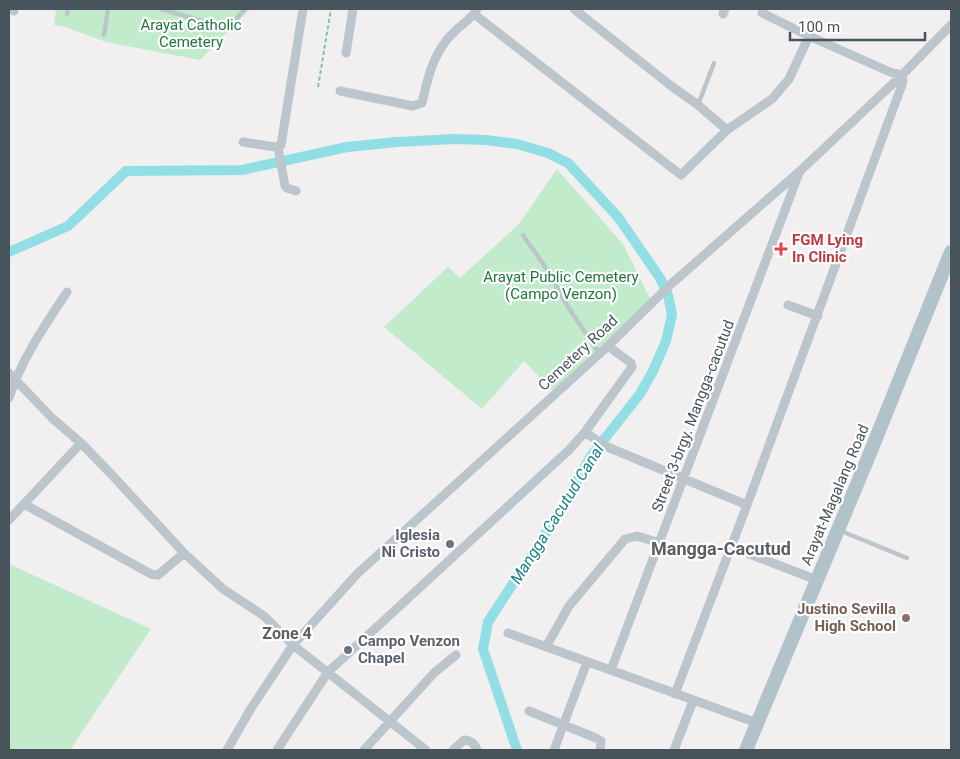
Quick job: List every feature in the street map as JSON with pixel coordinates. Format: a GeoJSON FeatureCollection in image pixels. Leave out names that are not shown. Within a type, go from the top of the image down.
{"type":"FeatureCollection","features":[{"type":"Feature","properties":{"kind":"main road","name":"Arayat-Magalang Road"},"geometry":{"type":"LineString","coordinates":[[746,750],[951,252]]}},
{"type":"Feature","properties":{"kind":"street"},"geometry":{"type":"LineString","coordinates":[[296,191],[285,186],[279,149],[303,9]]}},
{"type":"Feature","properties":{"kind":"street"},"geometry":{"type":"LineString","coordinates":[[346,53],[353,9]]}},
{"type":"Feature","properties":{"kind":"street"},"geometry":{"type":"LineString","coordinates":[[574,9],[698,105],[727,130]]}},
{"type":"Feature","properties":{"kind":"street"},"geometry":{"type":"LineString","coordinates":[[340,91],[413,106],[422,103],[429,71],[439,51],[453,33],[476,11],[681,176],[727,130],[772,99],[789,79],[809,36]]}},
{"type":"Feature","properties":{"kind":"street"},"geometry":{"type":"LineString","coordinates":[[675,694],[902,89],[902,75],[890,72],[762,13]]}},
{"type":"Feature","properties":{"kind":"street","name":"Cemetery Road"},"geometry":{"type":"LineString","coordinates":[[227,750],[250,710],[294,645],[357,574],[608,346],[670,285],[800,170],[902,75],[951,25]]}},
{"type":"Feature","properties":{"kind":"street"},"geometry":{"type":"LineString","coordinates":[[242,142],[279,149]]}},
{"type":"Feature","properties":{"kind":"street","name":"Street 3-brgy. Mangga-cacutud"},"geometry":{"type":"LineString","coordinates":[[611,670],[800,170]]}},
{"type":"Feature","properties":{"kind":"street"},"geometry":{"type":"LineString","coordinates":[[9,398],[12,377],[67,292]]}},
{"type":"Feature","properties":{"kind":"street"},"geometry":{"type":"LineString","coordinates":[[788,305],[818,316]]}},
{"type":"Feature","properties":{"kind":"street"},"geometry":{"type":"LineString","coordinates":[[277,750],[328,672],[569,450],[585,432],[632,368],[631,363],[608,346]]}},
{"type":"Feature","properties":{"kind":"street"},"geometry":{"type":"LineString","coordinates":[[12,377],[53,419],[81,443],[184,554],[224,589],[264,616],[294,645],[426,750]]}},
{"type":"Feature","properties":{"kind":"street"},"geometry":{"type":"LineString","coordinates":[[585,432],[605,446],[747,505]]}},
{"type":"Feature","properties":{"kind":"street"},"geometry":{"type":"LineString","coordinates":[[9,520],[81,443]]}},
{"type":"Feature","properties":{"kind":"street"},"geometry":{"type":"LineString","coordinates":[[24,504],[151,574],[158,575],[184,554]]}},
{"type":"Feature","properties":{"kind":"street"},"geometry":{"type":"LineString","coordinates":[[546,647],[569,606],[625,540],[637,536],[660,543]]}},
{"type":"Feature","properties":{"kind":"street"},"geometry":{"type":"LineString","coordinates":[[731,547],[817,580]]}},
{"type":"Feature","properties":{"kind":"street"},"geometry":{"type":"LineString","coordinates":[[508,633],[757,723]]}},
{"type":"Feature","properties":{"kind":"street"},"geometry":{"type":"LineString","coordinates":[[364,750],[434,673],[456,655]]}},
{"type":"Feature","properties":{"kind":"street"},"geometry":{"type":"LineString","coordinates":[[554,750],[587,662]]}},
{"type":"Feature","properties":{"kind":"street"},"geometry":{"type":"LineString","coordinates":[[674,750],[693,701]]}},
{"type":"Feature","properties":{"kind":"street"},"geometry":{"type":"LineString","coordinates":[[529,711],[596,738],[601,742],[600,750]]}},
{"type":"Feature","properties":{"kind":"street"},"geometry":{"type":"LineString","coordinates":[[453,750],[464,740],[470,740],[474,743],[477,750]]}},
{"type":"Feature","properties":{"kind":"lane"},"geometry":{"type":"LineString","coordinates":[[104,35],[108,9]]}},
{"type":"Feature","properties":{"kind":"lane"},"geometry":{"type":"LineString","coordinates":[[161,9],[225,28],[228,28],[245,9]]}},
{"type":"Feature","properties":{"kind":"lane"},"geometry":{"type":"LineString","coordinates":[[698,105],[714,63]]}},
{"type":"Feature","properties":{"kind":"lane"},"geometry":{"type":"LineString","coordinates":[[523,235],[599,353]]}},
{"type":"Feature","properties":{"kind":"lane"},"geometry":{"type":"LineString","coordinates":[[838,530],[907,558]]}},
{"type":"Feature","properties":{"kind":"path"},"geometry":{"type":"LineString","coordinates":[[318,87],[331,9]]}},
{"type":"Feature","properties":{"kind":"green space","name":"Arayat Catholic Cemetery"},"geometry":{"type":"Polygon","coordinates":[[[56,9],[250,9],[200,60],[106,42],[65,27],[54,25],[56,9]]]}},
{"type":"Feature","properties":{"kind":"green space","name":"Arayat Public Cemetery (Campo Venzon)"},"geometry":{"type":"Polygon","coordinates":[[[557,169],[623,244],[651,301],[554,392],[524,361],[482,409],[384,327],[448,267],[460,278],[519,224],[557,169]]]}},
{"type":"Feature","properties":{"kind":"green space"},"geometry":{"type":"Polygon","coordinates":[[[9,564],[151,629],[70,750],[9,750],[9,564]]]}},
{"type":"Feature","properties":{"kind":"waterway","name":"Mangga Cacutud Canal"},"geometry":{"type":"LineString","coordinates":[[9,252],[68,226],[126,171],[242,170],[347,147],[454,139],[486,140],[517,144],[548,153],[568,163],[618,217],[660,278],[668,295],[672,315],[666,341],[653,371],[640,394],[591,456],[557,516],[488,622],[483,649],[517,750]]}},
{"type":"Feature","properties":{"kind":"place","name":"FGM Lying In Clinic"},"geometry":{"type":"Point","coordinates":[781,249]}},
{"type":"Feature","properties":{"kind":"place","name":"Iglesia Ni Cristo"},"geometry":{"type":"Point","coordinates":[450,544]}},
{"type":"Feature","properties":{"kind":"place","name":"Justino Sevilla High School"},"geometry":{"type":"Point","coordinates":[906,618]}},
{"type":"Feature","properties":{"kind":"place","name":"Campo Venzon Chapel"},"geometry":{"type":"Point","coordinates":[348,650]}},
{"type":"Feature","properties":{"kind":"district","name":"Mangga-Cacutud"},"geometry":{"type":"Point","coordinates":[721,548]}},
{"type":"Feature","properties":{"kind":"district","name":"Zone 4"},"geometry":{"type":"Point","coordinates":[287,633]}}]}
